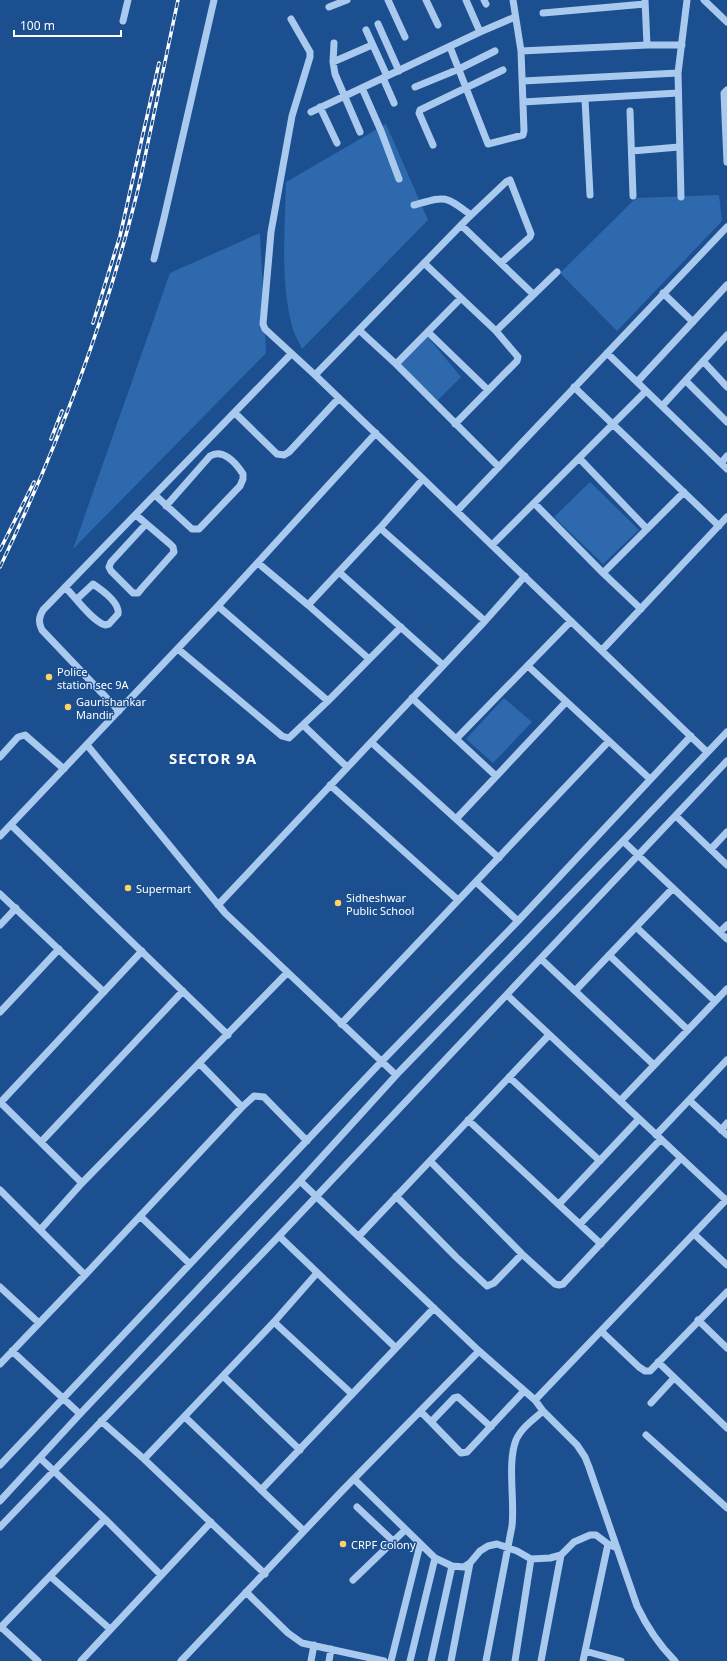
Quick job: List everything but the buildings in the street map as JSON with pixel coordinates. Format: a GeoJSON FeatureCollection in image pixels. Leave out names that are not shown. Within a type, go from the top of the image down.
{"type":"FeatureCollection","features":[{"type":"Feature","properties":{"kind":"street"},"geometry":{"type":"LineString","coordinates":[[124,21],[128,0]]}},
{"type":"Feature","properties":{"kind":"street"},"geometry":{"type":"LineString","coordinates":[[154,259],[214,0]]}},
{"type":"Feature","properties":{"kind":"street"},"geometry":{"type":"LineString","coordinates":[[329,7],[346,0]]}},
{"type":"Feature","properties":{"kind":"street"},"geometry":{"type":"LineString","coordinates":[[388,0],[405,37]]}},
{"type":"Feature","properties":{"kind":"street"},"geometry":{"type":"LineString","coordinates":[[426,0],[438,25]]}},
{"type":"Feature","properties":{"kind":"street"},"geometry":{"type":"LineString","coordinates":[[466,0],[480,32]]}},
{"type":"Feature","properties":{"kind":"street"},"geometry":{"type":"LineString","coordinates":[[450,47],[467,87],[488,144],[523,135],[523,81],[521,51],[513,0]]}},
{"type":"Feature","properties":{"kind":"street"},"geometry":{"type":"LineString","coordinates":[[682,197],[679,147],[678,73],[686,0]]}},
{"type":"Feature","properties":{"kind":"street"},"geometry":{"type":"LineString","coordinates":[[704,0],[727,22]]}},
{"type":"Feature","properties":{"kind":"street"},"geometry":{"type":"LineString","coordinates":[[543,12],[645,2],[648,45]]}},
{"type":"Feature","properties":{"kind":"street"},"geometry":{"type":"LineString","coordinates":[[311,112],[515,17]]}},
{"type":"Feature","properties":{"kind":"street"},"geometry":{"type":"LineString","coordinates":[[291,19],[310,52],[310,57],[292,116],[271,232],[263,324],[268,333],[376,433],[708,752]]}},
{"type":"Feature","properties":{"kind":"street"},"geometry":{"type":"LineString","coordinates":[[378,24],[399,71]]}},
{"type":"Feature","properties":{"kind":"street"},"geometry":{"type":"LineString","coordinates":[[366,30],[394,103]]}},
{"type":"Feature","properties":{"kind":"street"},"geometry":{"type":"LineString","coordinates":[[334,43],[333,62],[335,74],[360,132]]}},
{"type":"Feature","properties":{"kind":"street"},"geometry":{"type":"LineString","coordinates":[[333,62],[372,45]]}},
{"type":"Feature","properties":{"kind":"street"},"geometry":{"type":"LineString","coordinates":[[521,51],[648,45],[682,45]]}},
{"type":"Feature","properties":{"kind":"street"},"geometry":{"type":"LineString","coordinates":[[415,87],[459,69],[495,51]]}},
{"type":"Feature","properties":{"kind":"street"},"geometry":{"type":"LineString","coordinates":[[433,145],[419,111],[503,70]]}},
{"type":"Feature","properties":{"kind":"street"},"geometry":{"type":"LineString","coordinates":[[523,81],[678,73]]}},
{"type":"Feature","properties":{"kind":"street"},"geometry":{"type":"LineString","coordinates":[[362,88],[381,131],[399,179]]}},
{"type":"Feature","properties":{"kind":"street"},"geometry":{"type":"LineString","coordinates":[[727,90],[724,93],[727,162]]}},
{"type":"Feature","properties":{"kind":"street"},"geometry":{"type":"LineString","coordinates":[[523,102],[678,93]]}},
{"type":"Feature","properties":{"kind":"street"},"geometry":{"type":"LineString","coordinates":[[585,99],[590,195]]}},
{"type":"Feature","properties":{"kind":"street"},"geometry":{"type":"LineString","coordinates":[[320,107],[337,143]]}},
{"type":"Feature","properties":{"kind":"street"},"geometry":{"type":"LineString","coordinates":[[630,112],[633,196]]}},
{"type":"Feature","properties":{"kind":"street"},"geometry":{"type":"LineString","coordinates":[[632,151],[679,147]]}},
{"type":"Feature","properties":{"kind":"street"},"geometry":{"type":"LineString","coordinates":[[315,375],[471,215],[510,180],[531,234],[530,237],[501,263]]}},
{"type":"Feature","properties":{"kind":"street"},"geometry":{"type":"LineString","coordinates":[[414,205],[440,198],[449,199],[471,215]]}},
{"type":"Feature","properties":{"kind":"street"},"geometry":{"type":"LineString","coordinates":[[462,225],[533,294]]}},
{"type":"Feature","properties":{"kind":"street"},"geometry":{"type":"LineString","coordinates":[[457,511],[727,226]]}},
{"type":"Feature","properties":{"kind":"street"},"geometry":{"type":"LineString","coordinates":[[424,263],[496,332],[518,357],[517,361],[455,424]]}},
{"type":"Feature","properties":{"kind":"street"},"geometry":{"type":"LineString","coordinates":[[496,332],[557,272]]}},
{"type":"Feature","properties":{"kind":"street"},"geometry":{"type":"LineString","coordinates":[[637,382],[727,285]]}},
{"type":"Feature","properties":{"kind":"street"},"geometry":{"type":"LineString","coordinates":[[663,293],[693,322]]}},
{"type":"Feature","properties":{"kind":"street"},"geometry":{"type":"LineString","coordinates":[[396,364],[461,298]]}},
{"type":"Feature","properties":{"kind":"street"},"geometry":{"type":"LineString","coordinates":[[358,330],[396,364],[499,466]]}},
{"type":"Feature","properties":{"kind":"street"},"geometry":{"type":"LineString","coordinates":[[428,332],[488,390]]}},
{"type":"Feature","properties":{"kind":"street"},"geometry":{"type":"LineString","coordinates":[[662,406],[727,336]]}},
{"type":"Feature","properties":{"kind":"street"},"geometry":{"type":"LineString","coordinates":[[721,342],[727,347]]}},
{"type":"Feature","properties":{"kind":"street"},"geometry":{"type":"LineString","coordinates":[[606,353],[727,469]]}},
{"type":"Feature","properties":{"kind":"street"},"geometry":{"type":"LineString","coordinates":[[119,711],[42,630],[39,624],[43,610],[291,354]]}},
{"type":"Feature","properties":{"kind":"street"},"geometry":{"type":"LineString","coordinates":[[703,361],[727,387]]}},
{"type":"Feature","properties":{"kind":"street"},"geometry":{"type":"LineString","coordinates":[[686,381],[727,422]]}},
{"type":"Feature","properties":{"kind":"street"},"geometry":{"type":"LineString","coordinates":[[574,387],[719,526]]}},
{"type":"Feature","properties":{"kind":"street"},"geometry":{"type":"LineString","coordinates":[[492,545],[646,391]]}},
{"type":"Feature","properties":{"kind":"street"},"geometry":{"type":"LineString","coordinates":[[235,413],[277,454],[284,455],[289,452],[339,398]]}},
{"type":"Feature","properties":{"kind":"street"},"geometry":{"type":"LineString","coordinates":[[0,836],[178,649],[376,433]]}},
{"type":"Feature","properties":{"kind":"street"},"geometry":{"type":"LineString","coordinates":[[155,495],[166,506],[192,529],[199,529],[240,486],[243,479],[243,474],[224,454],[215,453],[210,456],[166,506]]}},
{"type":"Feature","properties":{"kind":"street"},"geometry":{"type":"LineString","coordinates":[[721,463],[727,456]]}},
{"type":"Feature","properties":{"kind":"street"},"geometry":{"type":"LineString","coordinates":[[579,458],[647,529]]}},
{"type":"Feature","properties":{"kind":"street"},"geometry":{"type":"LineString","coordinates":[[308,605],[380,528],[423,478]]}},
{"type":"Feature","properties":{"kind":"street"},"geometry":{"type":"LineString","coordinates":[[603,574],[684,492]]}},
{"type":"Feature","properties":{"kind":"street"},"geometry":{"type":"LineString","coordinates":[[534,503],[603,574],[641,609]]}},
{"type":"Feature","properties":{"kind":"street"},"geometry":{"type":"LineString","coordinates":[[136,515],[170,544],[173,547],[174,552],[138,593],[133,593],[110,570],[109,567],[111,562],[146,524]]}},
{"type":"Feature","properties":{"kind":"street"},"geometry":{"type":"LineString","coordinates":[[602,650],[727,518]]}},
{"type":"Feature","properties":{"kind":"street"},"geometry":{"type":"LineString","coordinates":[[380,528],[485,620]]}},
{"type":"Feature","properties":{"kind":"street"},"geometry":{"type":"LineString","coordinates":[[258,563],[368,658]]}},
{"type":"Feature","properties":{"kind":"street"},"geometry":{"type":"LineString","coordinates":[[339,572],[443,665]]}},
{"type":"Feature","properties":{"kind":"street"},"geometry":{"type":"LineString","coordinates":[[218,905],[525,576]]}},
{"type":"Feature","properties":{"kind":"street"},"geometry":{"type":"LineString","coordinates":[[65,587],[101,624],[108,624],[118,614],[118,608],[115,604],[93,584],[77,599]]}},
{"type":"Feature","properties":{"kind":"street"},"geometry":{"type":"LineString","coordinates":[[218,606],[328,701]]}},
{"type":"Feature","properties":{"kind":"street"},"geometry":{"type":"LineString","coordinates":[[456,738],[571,621]]}},
{"type":"Feature","properties":{"kind":"street"},"geometry":{"type":"LineString","coordinates":[[178,649],[282,736],[289,738],[328,701],[368,658],[401,627]]}},
{"type":"Feature","properties":{"kind":"street"},"geometry":{"type":"LineString","coordinates":[[528,666],[650,779]]}},
{"type":"Feature","properties":{"kind":"street"},"geometry":{"type":"LineString","coordinates":[[412,698],[496,776]]}},
{"type":"Feature","properties":{"kind":"street"},"geometry":{"type":"LineString","coordinates":[[456,819],[566,702]]}},
{"type":"Feature","properties":{"kind":"street"},"geometry":{"type":"LineString","coordinates":[[303,725],[347,767]]}},
{"type":"Feature","properties":{"kind":"street"},"geometry":{"type":"LineString","coordinates":[[0,1501],[300,1181],[396,1075],[727,732]]}},
{"type":"Feature","properties":{"kind":"street"},"geometry":{"type":"LineString","coordinates":[[0,757],[18,737],[25,735],[64,769]]}},
{"type":"Feature","properties":{"kind":"street"},"geometry":{"type":"LineString","coordinates":[[0,1465],[382,1061],[518,921],[691,736]]}},
{"type":"Feature","properties":{"kind":"street"},"geometry":{"type":"LineString","coordinates":[[341,1024],[609,741]]}},
{"type":"Feature","properties":{"kind":"street"},"geometry":{"type":"LineString","coordinates":[[371,742],[498,858]]}},
{"type":"Feature","properties":{"kind":"street"},"geometry":{"type":"LineString","coordinates":[[87,745],[218,905],[287,973],[396,1075]]}},
{"type":"Feature","properties":{"kind":"street"},"geometry":{"type":"LineString","coordinates":[[0,1527],[507,996],[727,761]]}},
{"type":"Feature","properties":{"kind":"street"},"geometry":{"type":"LineString","coordinates":[[330,785],[458,900]]}},
{"type":"Feature","properties":{"kind":"street"},"geometry":{"type":"LineString","coordinates":[[676,816],[727,865]]}},
{"type":"Feature","properties":{"kind":"street"},"geometry":{"type":"LineString","coordinates":[[11,825],[228,1035]]}},
{"type":"Feature","properties":{"kind":"street"},"geometry":{"type":"LineString","coordinates":[[711,849],[727,832]]}},
{"type":"Feature","properties":{"kind":"street"},"geometry":{"type":"LineString","coordinates":[[623,841],[727,939]]}},
{"type":"Feature","properties":{"kind":"street"},"geometry":{"type":"LineString","coordinates":[[476,882],[518,921]]}},
{"type":"Feature","properties":{"kind":"street"},"geometry":{"type":"LineString","coordinates":[[575,991],[674,888]]}},
{"type":"Feature","properties":{"kind":"street"},"geometry":{"type":"LineString","coordinates":[[0,894],[104,992]]}},
{"type":"Feature","properties":{"kind":"street"},"geometry":{"type":"LineString","coordinates":[[0,925],[16,908]]}},
{"type":"Feature","properties":{"kind":"street"},"geometry":{"type":"LineString","coordinates":[[720,932],[727,925]]}},
{"type":"Feature","properties":{"kind":"street"},"geometry":{"type":"LineString","coordinates":[[636,927],[715,1001]]}},
{"type":"Feature","properties":{"kind":"street"},"geometry":{"type":"LineString","coordinates":[[0,1012],[59,949]]}},
{"type":"Feature","properties":{"kind":"street"},"geometry":{"type":"LineString","coordinates":[[82,1183],[0,1102],[142,951]]}},
{"type":"Feature","properties":{"kind":"street"},"geometry":{"type":"LineString","coordinates":[[609,955],[688,1030]]}},
{"type":"Feature","properties":{"kind":"street"},"geometry":{"type":"LineString","coordinates":[[541,959],[654,1065]]}},
{"type":"Feature","properties":{"kind":"street"},"geometry":{"type":"LineString","coordinates":[[40,1230],[82,1183],[200,1064],[287,973]]}},
{"type":"Feature","properties":{"kind":"street"},"geometry":{"type":"LineString","coordinates":[[620,1101],[727,989]]}},
{"type":"Feature","properties":{"kind":"street"},"geometry":{"type":"LineString","coordinates":[[41,1142],[183,991]]}},
{"type":"Feature","properties":{"kind":"street"},"geometry":{"type":"LineString","coordinates":[[507,996],[726,1199],[535,1400]]}},
{"type":"Feature","properties":{"kind":"street"},"geometry":{"type":"LineString","coordinates":[[359,1236],[548,1035]]}},
{"type":"Feature","properties":{"kind":"street"},"geometry":{"type":"LineString","coordinates":[[580,1224],[689,1100],[727,1060]]}},
{"type":"Feature","properties":{"kind":"street"},"geometry":{"type":"LineString","coordinates":[[200,1064],[242,1107]]}},
{"type":"Feature","properties":{"kind":"street"},"geometry":{"type":"LineString","coordinates":[[509,1077],[600,1160]]}},
{"type":"Feature","properties":{"kind":"street"},"geometry":{"type":"LineString","coordinates":[[0,1364],[254,1096],[264,1097],[307,1141]]}},
{"type":"Feature","properties":{"kind":"street"},"geometry":{"type":"LineString","coordinates":[[689,1100],[727,1135]]}},
{"type":"Feature","properties":{"kind":"street"},"geometry":{"type":"LineString","coordinates":[[559,1204],[639,1119]]}},
{"type":"Feature","properties":{"kind":"street"},"geometry":{"type":"LineString","coordinates":[[468,1120],[601,1244]]}},
{"type":"Feature","properties":{"kind":"street"},"geometry":{"type":"LineString","coordinates":[[721,1130],[727,1123]]}},
{"type":"Feature","properties":{"kind":"street"},"geometry":{"type":"LineString","coordinates":[[430,1161],[522,1254],[555,1284],[559,1285],[563,1284],[681,1158]]}},
{"type":"Feature","properties":{"kind":"street"},"geometry":{"type":"LineString","coordinates":[[300,1181],[479,1351],[535,1400],[543,1411],[577,1445],[585,1457],[637,1606],[644,1622],[671,1659]]}},
{"type":"Feature","properties":{"kind":"street"},"geometry":{"type":"LineString","coordinates":[[0,1190],[86,1275]]}},
{"type":"Feature","properties":{"kind":"street"},"geometry":{"type":"LineString","coordinates":[[396,1196],[487,1286],[494,1283],[522,1254]]}},
{"type":"Feature","properties":{"kind":"street"},"geometry":{"type":"LineString","coordinates":[[140,1216],[190,1264]]}},
{"type":"Feature","properties":{"kind":"street"},"geometry":{"type":"LineString","coordinates":[[694,1234],[727,1265]]}},
{"type":"Feature","properties":{"kind":"street"},"geometry":{"type":"LineString","coordinates":[[279,1236],[396,1348]]}},
{"type":"Feature","properties":{"kind":"street"},"geometry":{"type":"LineString","coordinates":[[144,1459],[274,1322],[317,1273]]}},
{"type":"Feature","properties":{"kind":"street"},"geometry":{"type":"LineString","coordinates":[[0,1287],[39,1323]]}},
{"type":"Feature","properties":{"kind":"street"},"geometry":{"type":"LineString","coordinates":[[601,1331],[645,1371],[650,1371],[698,1320],[727,1292]]}},
{"type":"Feature","properties":{"kind":"street"},"geometry":{"type":"LineString","coordinates":[[261,1490],[434,1308]]}},
{"type":"Feature","properties":{"kind":"street"},"geometry":{"type":"LineString","coordinates":[[698,1320],[727,1348]]}},
{"type":"Feature","properties":{"kind":"street"},"geometry":{"type":"LineString","coordinates":[[274,1322],[352,1394]]}},
{"type":"Feature","properties":{"kind":"street"},"geometry":{"type":"LineString","coordinates":[[12,1351],[80,1414]]}},
{"type":"Feature","properties":{"kind":"street"},"geometry":{"type":"LineString","coordinates":[[181,1661],[265,1574],[304,1531],[479,1351]]}},
{"type":"Feature","properties":{"kind":"street"},"geometry":{"type":"LineString","coordinates":[[658,1362],[727,1428]]}},
{"type":"Feature","properties":{"kind":"street"},"geometry":{"type":"LineString","coordinates":[[223,1376],[300,1450]]}},
{"type":"Feature","properties":{"kind":"street"},"geometry":{"type":"LineString","coordinates":[[651,1403],[674,1378]]}},
{"type":"Feature","properties":{"kind":"street"},"geometry":{"type":"LineString","coordinates":[[420,1411],[461,1453],[465,1454],[524,1391]]}},
{"type":"Feature","properties":{"kind":"street"},"geometry":{"type":"LineString","coordinates":[[431,1422],[454,1398],[458,1397],[491,1427]]}},
{"type":"Feature","properties":{"kind":"street"},"geometry":{"type":"LineString","coordinates":[[486,1661],[514,1513],[513,1468],[516,1440],[522,1430],[543,1411]]}},
{"type":"Feature","properties":{"kind":"street"},"geometry":{"type":"LineString","coordinates":[[185,1417],[304,1531]]}},
{"type":"Feature","properties":{"kind":"street"},"geometry":{"type":"LineString","coordinates":[[101,1421],[144,1459],[265,1574]]}},
{"type":"Feature","properties":{"kind":"street"},"geometry":{"type":"LineString","coordinates":[[646,1435],[727,1508]]}},
{"type":"Feature","properties":{"kind":"street"},"geometry":{"type":"LineString","coordinates":[[40,1458],[105,1519],[161,1576]]}},
{"type":"Feature","properties":{"kind":"street"},"geometry":{"type":"LineString","coordinates":[[354,1479],[434,1558],[452,1566],[464,1567],[488,1546],[497,1544],[508,1547],[531,1560],[550,1558],[561,1554],[574,1542],[590,1535],[596,1536],[617,1548]]}},
{"type":"Feature","properties":{"kind":"street"},"geometry":{"type":"LineString","coordinates":[[357,1507],[393,1541]]}},
{"type":"Feature","properties":{"kind":"street"},"geometry":{"type":"LineString","coordinates":[[38,1661],[1,1628],[105,1519]]}},
{"type":"Feature","properties":{"kind":"street"},"geometry":{"type":"LineString","coordinates":[[81,1661],[211,1522]]}},
{"type":"Feature","properties":{"kind":"street"},"geometry":{"type":"LineString","coordinates":[[353,1580],[405,1530]]}},
{"type":"Feature","properties":{"kind":"street"},"geometry":{"type":"LineString","coordinates":[[391,1661],[420,1544]]}},
{"type":"Feature","properties":{"kind":"street"},"geometry":{"type":"LineString","coordinates":[[583,1661],[608,1544]]}},
{"type":"Feature","properties":{"kind":"street"},"geometry":{"type":"LineString","coordinates":[[541,1661],[561,1554]]}},
{"type":"Feature","properties":{"kind":"street"},"geometry":{"type":"LineString","coordinates":[[410,1661],[434,1558]]}},
{"type":"Feature","properties":{"kind":"street"},"geometry":{"type":"LineString","coordinates":[[515,1661],[531,1560]]}},
{"type":"Feature","properties":{"kind":"street"},"geometry":{"type":"LineString","coordinates":[[451,1661],[470,1563]]}},
{"type":"Feature","properties":{"kind":"street"},"geometry":{"type":"LineString","coordinates":[[431,1661],[452,1566]]}},
{"type":"Feature","properties":{"kind":"street"},"geometry":{"type":"LineString","coordinates":[[50,1576],[110,1629]]}},
{"type":"Feature","properties":{"kind":"street"},"geometry":{"type":"LineString","coordinates":[[246,1592],[296,1640],[314,1646],[349,1652],[373,1660],[384,1661]]}},
{"type":"Feature","properties":{"kind":"street"},"geometry":{"type":"LineString","coordinates":[[311,1661],[314,1646]]}},
{"type":"Feature","properties":{"kind":"street"},"geometry":{"type":"LineString","coordinates":[[329,1661],[331,1649]]}},
{"type":"Feature","properties":{"kind":"street"},"geometry":{"type":"LineString","coordinates":[[585,1651],[621,1661]]}},
{"type":"Feature","properties":{"kind":"street"},"geometry":{"type":"LineString","coordinates":[[347,1661],[349,1652]]}},
{"type":"Feature","properties":{"kind":"shaded area"},"geometry":{"type":"Polygon","coordinates":[[[386,124],[428,220],[302,349],[292,326],[286,291],[284,236],[286,182],[386,124]]]}},
{"type":"Feature","properties":{"kind":"shaded area"},"geometry":{"type":"Polygon","coordinates":[[[719,195],[722,221],[617,331],[560,273],[636,198],[719,195]]]}},
{"type":"Feature","properties":{"kind":"shaded area"},"geometry":{"type":"Polygon","coordinates":[[[260,233],[266,353],[73,549],[170,273],[260,233]]]}},
{"type":"Feature","properties":{"kind":"shaded area"},"geometry":{"type":"Polygon","coordinates":[[[427,336],[461,377],[438,400],[399,364],[427,336]]]}},
{"type":"Feature","properties":{"kind":"shaded area"},"geometry":{"type":"Polygon","coordinates":[[[590,482],[639,530],[603,564],[554,517],[590,482]]]}},
{"type":"Feature","properties":{"kind":"shaded area"},"geometry":{"type":"Polygon","coordinates":[[[504,698],[532,722],[493,763],[466,739],[504,698]]]}},
{"type":"Feature","properties":{"kind":"railway"},"geometry":{"type":"LineString","coordinates":[[0,567],[21,523],[59,433],[93,342],[108,295],[139,184],[178,0]]}},
{"type":"Feature","properties":{"kind":"railway"},"geometry":{"type":"LineString","coordinates":[[93,323],[120,236],[159,63]]}},
{"type":"Feature","properties":{"kind":"railway"},"geometry":{"type":"LineString","coordinates":[[51,439],[62,411]]}},
{"type":"Feature","properties":{"kind":"railway"},"geometry":{"type":"LineString","coordinates":[[0,550],[34,482]]}},
{"type":"Feature","properties":{"kind":"place","name":"Police station sec 9A"},"geometry":{"type":"Point","coordinates":[49,677]}},
{"type":"Feature","properties":{"kind":"place","name":"Gaurishankar Mandir"},"geometry":{"type":"Point","coordinates":[68,707]}},
{"type":"Feature","properties":{"kind":"place","name":"Supermart"},"geometry":{"type":"Point","coordinates":[128,888]}},
{"type":"Feature","properties":{"kind":"place","name":"Sidheshwar Public School"},"geometry":{"type":"Point","coordinates":[338,903]}},
{"type":"Feature","properties":{"kind":"place","name":"CRPF Colony"},"geometry":{"type":"Point","coordinates":[343,1544]}},
{"type":"Feature","properties":{"kind":"district","name":"SECTOR 9A"},"geometry":{"type":"Point","coordinates":[213,758]}}]}
